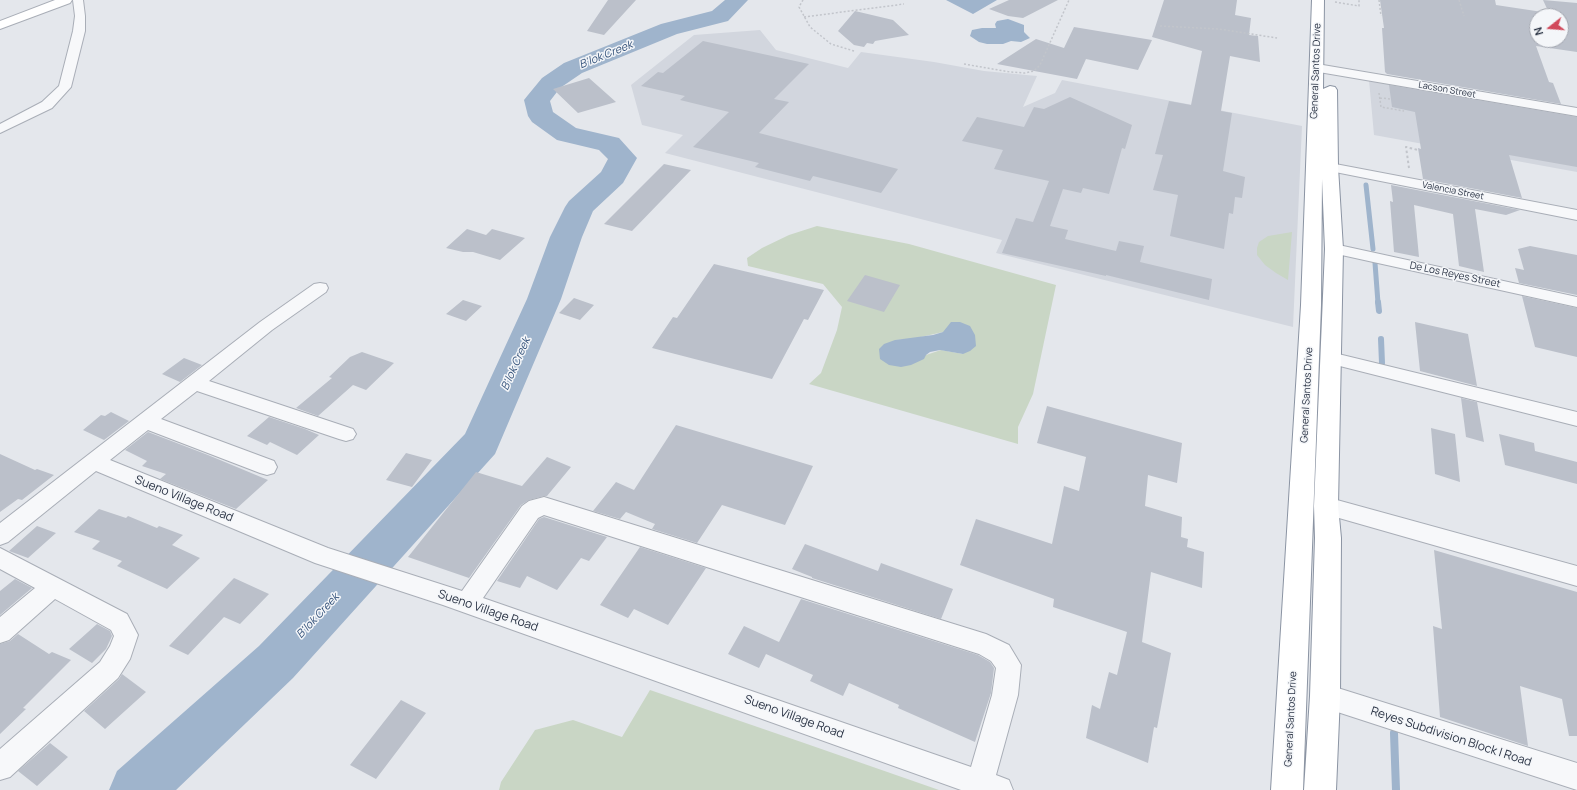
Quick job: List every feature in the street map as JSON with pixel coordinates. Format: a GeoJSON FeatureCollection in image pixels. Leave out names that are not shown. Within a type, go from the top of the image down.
{"type":"FeatureCollection","features":[{"type":"Feature","properties":{"kind":"main road"},"geometry":{"type":"LineString","coordinates":[[0,25],[66,0]]}},
{"type":"Feature","properties":{"kind":"main road","name":"General Santos Drive"},"geometry":{"type":"LineString","coordinates":[[1287,790],[1310,313],[1324,69],[1326,1]]}},
{"type":"Feature","properties":{"kind":"main road","name":"General Santos Drive"},"geometry":{"type":"LineString","coordinates":[[1320,790],[1325,696],[1328,538],[1326,506],[1334,249],[1324,69]]}},
{"type":"Feature","properties":{"kind":"street"},"geometry":{"type":"LineString","coordinates":[[0,129],[47,105],[65,87],[79,31],[80,16],[78,0]]}},
{"type":"Feature","properties":{"kind":"street","name":"Lacson Street"},"geometry":{"type":"LineString","coordinates":[[1324,69],[1577,112]]}},
{"type":"Feature","properties":{"kind":"street","name":"Valencia Street"},"geometry":{"type":"LineString","coordinates":[[1330,167],[1577,215]]}},
{"type":"Feature","properties":{"kind":"street","name":"De Los Reyes Street"},"geometry":{"type":"LineString","coordinates":[[1334,249],[1577,302]]}},
{"type":"Feature","properties":{"kind":"street"},"geometry":{"type":"LineString","coordinates":[[0,536],[266,326],[320,288]]}},
{"type":"Feature","properties":{"kind":"street"},"geometry":{"type":"LineString","coordinates":[[1330,358],[1577,419]]}},
{"type":"Feature","properties":{"kind":"street"},"geometry":{"type":"LineString","coordinates":[[195,383],[346,434]]}},
{"type":"Feature","properties":{"kind":"street"},"geometry":{"type":"LineString","coordinates":[[146,421],[267,467]]}},
{"type":"Feature","properties":{"kind":"street","name":"Sueno Village Road"},"geometry":{"type":"LineString","coordinates":[[94,462],[323,556],[467,603],[989,787]]}},
{"type":"Feature","properties":{"kind":"street"},"geometry":{"type":"LineString","coordinates":[[467,603],[530,512],[537,507],[544,506],[986,645],[1000,653],[1009,665],[989,787]]}},
{"type":"Feature","properties":{"kind":"street"},"geometry":{"type":"LineString","coordinates":[[1326,506],[1577,576]]}},
{"type":"Feature","properties":{"kind":"street"},"geometry":{"type":"LineString","coordinates":[[0,558],[119,622],[126,635],[121,651],[109,670],[0,767]]}},
{"type":"Feature","properties":{"kind":"street"},"geometry":{"type":"LineString","coordinates":[[0,632],[53,587]]}},
{"type":"Feature","properties":{"kind":"street","name":"Reyes Subdivision Block I Road"},"geometry":{"type":"LineString","coordinates":[[1325,696],[1577,777]]}},
{"type":"Feature","properties":{"kind":"path"},"geometry":{"type":"LineString","coordinates":[[803,0],[799,7],[810,27],[831,44],[854,50]]}},
{"type":"Feature","properties":{"kind":"path"},"geometry":{"type":"LineString","coordinates":[[964,64],[1010,72],[1025,73],[1034,71],[1040,64],[1069,0]]}},
{"type":"Feature","properties":{"kind":"path"},"geometry":{"type":"LineString","coordinates":[[1326,1],[1359,6],[1359,0]]}},
{"type":"Feature","properties":{"kind":"path"},"geometry":{"type":"LineString","coordinates":[[1379,0],[1381,16]]}},
{"type":"Feature","properties":{"kind":"path"},"geometry":{"type":"LineString","coordinates":[[1459,0],[1464,16]]}},
{"type":"Feature","properties":{"kind":"path"},"geometry":{"type":"LineString","coordinates":[[804,17],[904,4]]}},
{"type":"Feature","properties":{"kind":"path"},"geometry":{"type":"LineString","coordinates":[[1160,26],[1219,29],[1277,38]]}},
{"type":"Feature","properties":{"kind":"path"},"geometry":{"type":"LineString","coordinates":[[1391,99],[1380,98],[1381,107],[1404,111]]}},
{"type":"Feature","properties":{"kind":"path"},"geometry":{"type":"LineString","coordinates":[[1409,174],[1406,148],[1418,150]]}},
{"type":"Feature","properties":{"kind":"shaded area"},"geometry":{"type":"Polygon","coordinates":[[[760,30],[776,50],[848,68],[861,52],[934,62],[984,71],[1037,76],[1023,107],[1055,93],[1062,80],[1302,126],[1293,327],[996,253],[1002,240],[665,153],[683,135],[642,125],[631,85],[694,35],[760,30]]]}},
{"type":"Feature","properties":{"kind":"shaded area"},"geometry":{"type":"Polygon","coordinates":[[[1369,80],[1577,115],[1577,172],[1374,135],[1369,80]]]}},
{"type":"Feature","properties":{"kind":"green space"},"geometry":{"type":"Polygon","coordinates":[[[817,226],[909,244],[1056,285],[1033,394],[1018,427],[1018,444],[809,384],[821,373],[837,330],[842,307],[823,284],[748,266],[747,258],[762,248],[789,235],[817,226]],[[943,332],[912,339],[895,340],[926,355],[941,350],[963,354],[943,332]]]}},
{"type":"Feature","properties":{"kind":"green space"},"geometry":{"type":"Polygon","coordinates":[[[1292,232],[1288,280],[1265,265],[1257,255],[1257,248],[1259,242],[1268,236],[1292,232]]]}},
{"type":"Feature","properties":{"kind":"green space"},"geometry":{"type":"Polygon","coordinates":[[[650,690],[939,790],[499,790],[501,782],[535,730],[573,720],[622,737],[650,690]]]}},
{"type":"Feature","properties":{"kind":"water"},"geometry":{"type":"Polygon","coordinates":[[[946,0],[997,0],[973,14],[946,0]]]}},
{"type":"Feature","properties":{"kind":"water"},"geometry":{"type":"Polygon","coordinates":[[[1008,19],[1024,25],[1024,32],[1030,38],[1021,42],[1011,41],[1003,44],[987,44],[979,42],[970,36],[972,30],[996,28],[995,24],[997,21],[1008,19]]]}},
{"type":"Feature","properties":{"kind":"water"},"geometry":{"type":"Polygon","coordinates":[[[951,322],[960,322],[970,326],[975,335],[976,346],[970,351],[963,354],[940,350],[930,352],[924,359],[911,365],[901,367],[889,365],[880,359],[879,349],[884,344],[895,340],[933,335],[943,332],[951,322]]]}},
{"type":"Feature","properties":{"kind":"building"},"geometry":{"type":"Polygon","coordinates":[[[608,0],[636,0],[604,35],[587,31],[608,0]]]}},
{"type":"Feature","properties":{"kind":"building"},"geometry":{"type":"Polygon","coordinates":[[[1009,0],[1058,0],[1023,18],[1008,16],[989,9],[1009,0]]]}},
{"type":"Feature","properties":{"kind":"building"},"geometry":{"type":"Polygon","coordinates":[[[1164,0],[1237,0],[1235,15],[1251,18],[1249,35],[1258,36],[1260,62],[1230,56],[1221,111],[1232,113],[1223,171],[1245,177],[1242,198],[1235,197],[1233,214],[1229,213],[1224,249],[1170,236],[1178,195],[1153,190],[1163,155],[1155,154],[1169,101],[1191,105],[1202,51],[1152,37],[1164,0]]]}},
{"type":"Feature","properties":{"kind":"building"},"geometry":{"type":"Polygon","coordinates":[[[1380,0],[1495,0],[1496,5],[1529,10],[1529,48],[1537,48],[1549,82],[1553,83],[1561,104],[1387,74],[1385,72],[1382,28],[1384,28],[1380,0]]]}},
{"type":"Feature","properties":{"kind":"building"},"geometry":{"type":"Polygon","coordinates":[[[1543,0],[1577,3],[1577,52],[1550,48],[1569,48],[1569,8],[1547,8],[1543,0]]]}},
{"type":"Feature","properties":{"kind":"building"},"geometry":{"type":"Polygon","coordinates":[[[855,11],[893,20],[909,35],[875,41],[873,44],[867,43],[864,47],[854,45],[838,31],[855,11]]]}},
{"type":"Feature","properties":{"kind":"building"},"geometry":{"type":"Polygon","coordinates":[[[1074,27],[1152,40],[1138,70],[1086,59],[1077,79],[997,64],[1036,39],[1064,48],[1074,27]]]}},
{"type":"Feature","properties":{"kind":"building"},"geometry":{"type":"Polygon","coordinates":[[[703,41],[809,64],[774,99],[789,102],[759,133],[898,169],[881,193],[813,176],[810,181],[755,167],[759,163],[693,147],[729,112],[680,100],[685,96],[641,86],[658,72],[663,73],[703,41]]]}},
{"type":"Feature","properties":{"kind":"building"},"geometry":{"type":"Polygon","coordinates":[[[589,78],[616,102],[578,113],[553,89],[589,78]]]}},
{"type":"Feature","properties":{"kind":"building"},"geometry":{"type":"Polygon","coordinates":[[[1389,85],[1577,117],[1577,167],[1509,155],[1522,198],[1423,179],[1418,148],[1421,149],[1415,112],[1392,107],[1389,85]]]}},
{"type":"Feature","properties":{"kind":"building"},"geometry":{"type":"Polygon","coordinates":[[[1070,97],[1132,125],[1125,149],[1122,148],[1109,194],[1083,188],[1081,193],[1063,189],[1050,226],[1068,230],[1065,239],[1116,251],[1119,241],[1144,246],[1140,262],[1212,279],[1209,300],[1106,275],[1002,253],[1016,218],[1033,222],[1049,181],[994,169],[1003,150],[962,141],[977,117],[1024,127],[1034,107],[1044,109],[1070,97]]]}},
{"type":"Feature","properties":{"kind":"building"},"geometry":{"type":"Polygon","coordinates":[[[664,164],[691,170],[632,231],[604,224],[664,164]]]}},
{"type":"Feature","properties":{"kind":"building"},"geometry":{"type":"Polygon","coordinates":[[[1391,185],[1520,210],[1506,215],[1475,209],[1484,272],[1459,266],[1453,214],[1414,205],[1419,257],[1394,252],[1390,201],[1393,202],[1391,185]]]}},
{"type":"Feature","properties":{"kind":"building"},"geometry":{"type":"Polygon","coordinates":[[[467,229],[486,235],[492,229],[525,238],[500,260],[473,252],[463,252],[446,248],[467,229]]]}},
{"type":"Feature","properties":{"kind":"building"},"geometry":{"type":"Polygon","coordinates":[[[1530,246],[1577,255],[1577,295],[1519,283],[1515,268],[1524,270],[1518,249],[1530,246]]]}},
{"type":"Feature","properties":{"kind":"building"},"geometry":{"type":"Polygon","coordinates":[[[714,264],[824,290],[808,320],[804,319],[772,379],[652,348],[673,317],[677,318],[714,264]]]}},
{"type":"Feature","properties":{"kind":"building"},"geometry":{"type":"Polygon","coordinates":[[[865,275],[900,285],[884,312],[847,301],[865,275]]]}},
{"type":"Feature","properties":{"kind":"building"},"geometry":{"type":"Polygon","coordinates":[[[1522,296],[1577,308],[1577,357],[1535,347],[1522,296]]]}},
{"type":"Feature","properties":{"kind":"building"},"geometry":{"type":"Polygon","coordinates":[[[574,298],[594,305],[580,320],[559,313],[574,298]]]}},
{"type":"Feature","properties":{"kind":"building"},"geometry":{"type":"Polygon","coordinates":[[[463,300],[482,306],[466,321],[446,314],[463,300]]]}},
{"type":"Feature","properties":{"kind":"building"},"geometry":{"type":"Polygon","coordinates":[[[1415,322],[1468,334],[1477,386],[1420,371],[1415,322]]]}},
{"type":"Feature","properties":{"kind":"building"},"geometry":{"type":"Polygon","coordinates":[[[362,352],[394,363],[366,390],[353,385],[318,416],[296,408],[332,378],[329,377],[350,357],[362,352]]]}},
{"type":"Feature","properties":{"kind":"building"},"geometry":{"type":"Polygon","coordinates":[[[184,358],[202,365],[180,382],[162,374],[184,358]]]}},
{"type":"Feature","properties":{"kind":"building"},"geometry":{"type":"Polygon","coordinates":[[[1461,398],[1477,402],[1484,442],[1466,437],[1461,398]]]}},
{"type":"Feature","properties":{"kind":"building"},"geometry":{"type":"Polygon","coordinates":[[[1047,406],[1182,443],[1177,483],[1148,475],[1145,506],[1182,517],[1181,537],[1188,539],[1187,547],[1204,552],[1202,588],[1151,572],[1142,642],[1171,653],[1157,728],[1154,727],[1148,763],[1086,738],[1092,705],[1100,709],[1109,672],[1117,675],[1127,632],[1053,607],[1054,599],[960,565],[976,519],[1052,544],[1064,486],[1079,491],[1086,457],[1037,443],[1047,406]]]}},
{"type":"Feature","properties":{"kind":"building"},"geometry":{"type":"Polygon","coordinates":[[[111,412],[129,421],[104,440],[83,430],[101,415],[105,416],[111,412]]]}},
{"type":"Feature","properties":{"kind":"building"},"geometry":{"type":"Polygon","coordinates":[[[269,417],[319,435],[297,455],[270,442],[267,445],[247,436],[269,417]]]}},
{"type":"Feature","properties":{"kind":"building"},"geometry":{"type":"Polygon","coordinates":[[[676,425],[813,466],[785,525],[722,505],[697,543],[652,529],[655,524],[626,512],[620,519],[593,511],[616,482],[634,490],[676,425]]]}},
{"type":"Feature","properties":{"kind":"building"},"geometry":{"type":"Polygon","coordinates":[[[1431,428],[1455,434],[1460,482],[1435,474],[1431,428]]]}},
{"type":"Feature","properties":{"kind":"building"},"geometry":{"type":"Polygon","coordinates":[[[148,432],[268,480],[236,509],[160,479],[166,474],[142,466],[147,461],[125,450],[148,432]]]}},
{"type":"Feature","properties":{"kind":"building"},"geometry":{"type":"Polygon","coordinates":[[[1499,434],[1534,443],[1535,451],[1577,462],[1577,484],[1505,465],[1499,434]]]}},
{"type":"Feature","properties":{"kind":"building"},"geometry":{"type":"Polygon","coordinates":[[[406,453],[432,460],[412,487],[386,480],[406,453]]]}},
{"type":"Feature","properties":{"kind":"building"},"geometry":{"type":"Polygon","coordinates":[[[0,454],[35,470],[37,469],[54,475],[22,500],[18,499],[0,512],[0,454]]]}},
{"type":"Feature","properties":{"kind":"building"},"geometry":{"type":"Polygon","coordinates":[[[547,457],[571,467],[547,496],[529,500],[521,505],[469,578],[408,557],[476,472],[522,486],[547,457]]]}},
{"type":"Feature","properties":{"kind":"building"},"geometry":{"type":"Polygon","coordinates":[[[99,509],[126,518],[128,516],[157,528],[159,526],[183,535],[172,545],[200,558],[167,589],[117,566],[122,561],[92,549],[100,541],[74,532],[99,509]]]}},
{"type":"Feature","properties":{"kind":"building"},"geometry":{"type":"Polygon","coordinates":[[[544,517],[607,537],[589,561],[581,558],[557,590],[527,576],[520,588],[497,581],[539,519],[544,517]]]}},
{"type":"Feature","properties":{"kind":"building"},"geometry":{"type":"Polygon","coordinates":[[[37,526],[56,533],[28,558],[9,551],[37,526]]]}},
{"type":"Feature","properties":{"kind":"building"},"geometry":{"type":"Polygon","coordinates":[[[805,544],[878,571],[881,563],[953,589],[941,619],[812,578],[792,569],[805,544]]]}},
{"type":"Feature","properties":{"kind":"building"},"geometry":{"type":"Polygon","coordinates":[[[640,547],[706,568],[668,625],[634,609],[628,618],[600,605],[640,547]]]}},
{"type":"Feature","properties":{"kind":"building"},"geometry":{"type":"Polygon","coordinates":[[[1434,550],[1577,592],[1577,736],[1569,736],[1562,699],[1520,686],[1528,746],[1440,717],[1433,626],[1442,629],[1434,550]]]}},
{"type":"Feature","properties":{"kind":"building"},"geometry":{"type":"Polygon","coordinates":[[[234,578],[269,594],[240,624],[224,617],[188,655],[169,646],[234,578]]]}},
{"type":"Feature","properties":{"kind":"building"},"geometry":{"type":"Polygon","coordinates":[[[15,579],[32,588],[0,615],[0,591],[15,579]]]}},
{"type":"Feature","properties":{"kind":"building"},"geometry":{"type":"Polygon","coordinates":[[[801,599],[978,655],[990,662],[994,668],[991,693],[975,742],[898,708],[899,705],[849,683],[843,696],[810,681],[813,675],[766,654],[759,668],[728,654],[744,626],[779,642],[801,599]]]}},
{"type":"Feature","properties":{"kind":"building"},"geometry":{"type":"Polygon","coordinates":[[[97,624],[110,631],[112,636],[106,649],[92,663],[69,649],[97,624]]]}},
{"type":"Feature","properties":{"kind":"building"},"geometry":{"type":"Polygon","coordinates":[[[18,634],[49,654],[52,652],[71,660],[23,708],[26,709],[0,734],[0,644],[10,641],[18,634]]]}},
{"type":"Feature","properties":{"kind":"building"},"geometry":{"type":"Polygon","coordinates":[[[122,674],[146,692],[105,729],[84,711],[119,679],[122,674]]]}},
{"type":"Feature","properties":{"kind":"building"},"geometry":{"type":"Polygon","coordinates":[[[401,700],[426,713],[376,779],[350,765],[401,700]]]}},
{"type":"Feature","properties":{"kind":"building"},"geometry":{"type":"Polygon","coordinates":[[[50,743],[68,757],[37,786],[18,771],[50,743]]]}},
{"type":"Feature","properties":{"kind":"waterway","name":"B'lok Creek"},"geometry":{"type":"LineString","coordinates":[[136,790],[276,662],[481,443],[544,299],[566,237],[580,207],[613,177],[623,158],[609,144],[567,134],[541,116],[537,100],[551,83],[573,68],[669,29],[720,16],[737,0]]}},
{"type":"Feature","properties":{"kind":"waterway"},"geometry":{"type":"LineString","coordinates":[[1366,185],[1373,249]]}},
{"type":"Feature","properties":{"kind":"waterway"},"geometry":{"type":"LineString","coordinates":[[1375,263],[1378,303]]}},
{"type":"Feature","properties":{"kind":"waterway"},"geometry":{"type":"LineString","coordinates":[[1378,302],[1379,311]]}},
{"type":"Feature","properties":{"kind":"waterway"},"geometry":{"type":"LineString","coordinates":[[1381,339],[1382,363]]}},
{"type":"Feature","properties":{"kind":"waterway"},"geometry":{"type":"LineString","coordinates":[[1394,733],[1396,790]]}}]}
